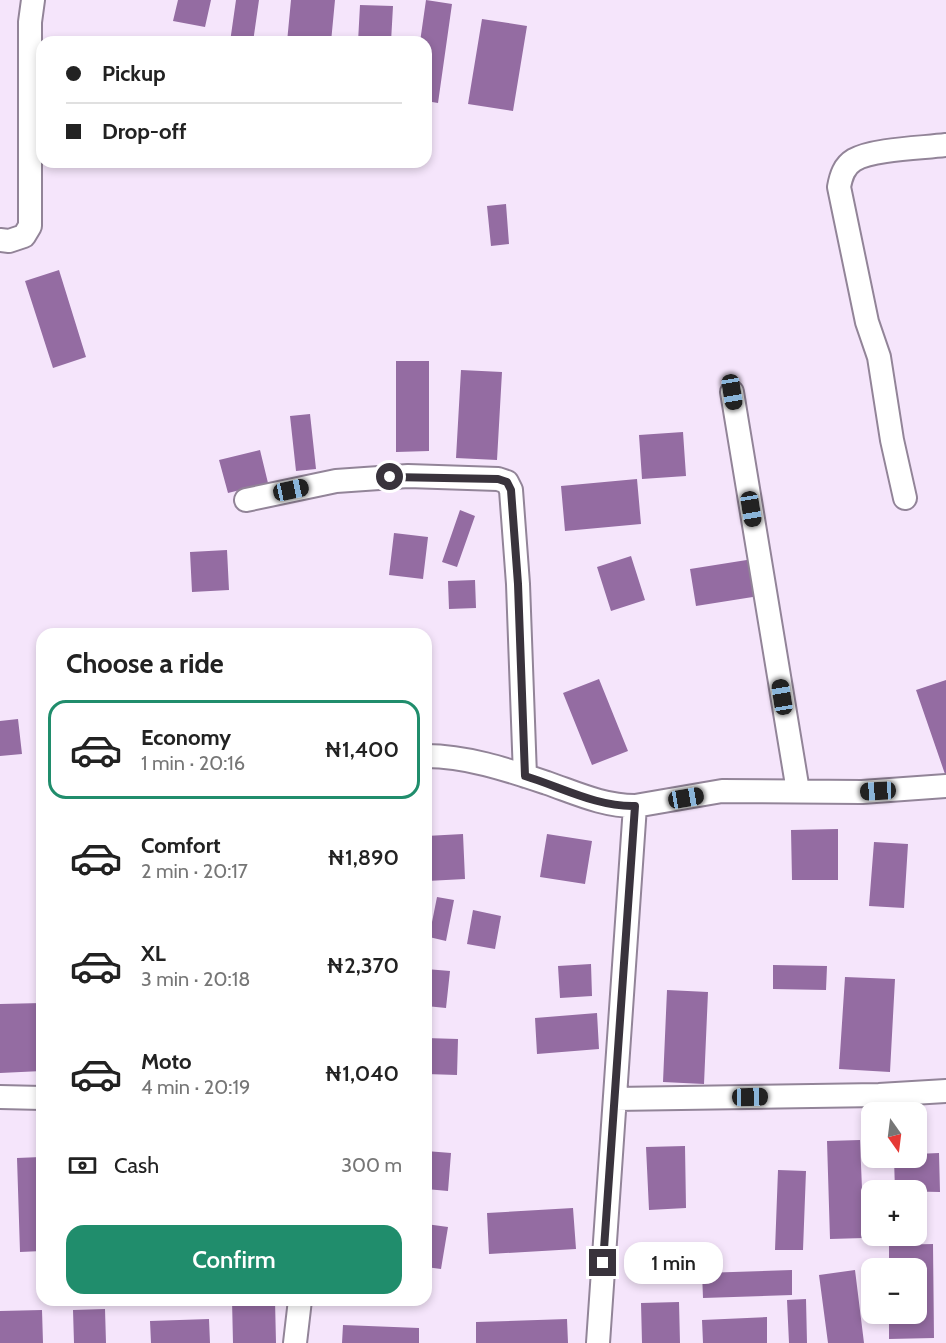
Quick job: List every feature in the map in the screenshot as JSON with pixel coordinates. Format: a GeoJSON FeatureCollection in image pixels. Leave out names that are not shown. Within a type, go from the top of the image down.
{"type":"FeatureCollection","features":[{"type":"Feature","properties":{"kind":"street"},"geometry":{"type":"LineString","coordinates":[[0,240],[9,241],[24,236],[30,226],[30,22],[33,0]]}},
{"type":"Feature","properties":{"kind":"street"},"geometry":{"type":"LineString","coordinates":[[905,498],[892,440],[879,357],[867,322],[858,283],[839,188],[840,178],[845,167],[855,160],[875,154],[946,145]]}},
{"type":"Feature","properties":{"kind":"street"},"geometry":{"type":"LineString","coordinates":[[732,392],[798,791]]}},
{"type":"Feature","properties":{"kind":"street"},"geometry":{"type":"LineString","coordinates":[[246,500],[336,481],[398,476],[498,479],[507,482],[511,490],[518,584],[525,776]]}},
{"type":"Feature","properties":{"kind":"street"},"geometry":{"type":"LineString","coordinates":[[432,756],[493,765],[618,806],[635,806],[723,791],[862,792],[946,786]]}},
{"type":"Feature","properties":{"kind":"street"},"geometry":{"type":"LineString","coordinates":[[598,1343],[635,806]]}},
{"type":"Feature","properties":{"kind":"street"},"geometry":{"type":"LineString","coordinates":[[615,1099],[879,1095],[946,1091]]}},
{"type":"Feature","properties":{"kind":"street"},"geometry":{"type":"LineString","coordinates":[[0,1097],[36,1098]]}},
{"type":"Feature","properties":{"kind":"street"},"geometry":{"type":"LineString","coordinates":[[295,1343],[299,1306]]}},
{"type":"Feature","properties":{"kind":"building"},"geometry":{"type":"Polygon","coordinates":[[[178,0],[211,0],[205,27],[173,21],[178,0]]]}},
{"type":"Feature","properties":{"kind":"building"},"geometry":{"type":"Polygon","coordinates":[[[236,0],[259,0],[254,36],[231,36],[236,0]]]}},
{"type":"Feature","properties":{"kind":"building"},"geometry":{"type":"Polygon","coordinates":[[[291,0],[335,0],[332,36],[288,36],[291,0]]]}},
{"type":"Feature","properties":{"kind":"building"},"geometry":{"type":"Polygon","coordinates":[[[426,0],[452,4],[438,103],[432,102],[432,36],[421,36],[426,0]]]}},
{"type":"Feature","properties":{"kind":"building"},"geometry":{"type":"Polygon","coordinates":[[[360,5],[393,6],[391,36],[358,36],[360,5]]]}},
{"type":"Feature","properties":{"kind":"building"},"geometry":{"type":"Polygon","coordinates":[[[482,19],[527,26],[513,111],[468,104],[482,19]]]}},
{"type":"Feature","properties":{"kind":"building"},"geometry":{"type":"Polygon","coordinates":[[[506,204],[509,244],[491,246],[487,206],[506,204]]]}},
{"type":"Feature","properties":{"kind":"building"},"geometry":{"type":"Polygon","coordinates":[[[59,270],[86,357],[53,368],[25,281],[59,270]]]}},
{"type":"Feature","properties":{"kind":"building"},"geometry":{"type":"Polygon","coordinates":[[[396,361],[429,361],[429,451],[396,452],[396,361]]]}},
{"type":"Feature","properties":{"kind":"building"},"geometry":{"type":"Polygon","coordinates":[[[461,370],[502,372],[497,460],[456,458],[461,370]]]}},
{"type":"Feature","properties":{"kind":"building"},"geometry":{"type":"Polygon","coordinates":[[[310,414],[316,469],[296,471],[290,416],[310,414]]]}},
{"type":"Feature","properties":{"kind":"building"},"geometry":{"type":"Polygon","coordinates":[[[683,432],[686,476],[642,479],[639,435],[683,432]]]}},
{"type":"Feature","properties":{"kind":"building"},"geometry":{"type":"Polygon","coordinates":[[[260,450],[268,483],[228,493],[219,460],[260,450]]]}},
{"type":"Feature","properties":{"kind":"building"},"geometry":{"type":"Polygon","coordinates":[[[637,479],[641,524],[565,531],[561,486],[637,479]]]}},
{"type":"Feature","properties":{"kind":"building"},"geometry":{"type":"Polygon","coordinates":[[[460,510],[475,516],[457,567],[442,562],[460,510]]]}},
{"type":"Feature","properties":{"kind":"building"},"geometry":{"type":"Polygon","coordinates":[[[394,533],[428,537],[423,579],[389,575],[394,533]]]}},
{"type":"Feature","properties":{"kind":"building"},"geometry":{"type":"Polygon","coordinates":[[[227,550],[229,590],[192,592],[190,552],[227,550]]]}},
{"type":"Feature","properties":{"kind":"building"},"geometry":{"type":"Polygon","coordinates":[[[631,556],[645,600],[611,611],[597,567],[631,556]]]}},
{"type":"Feature","properties":{"kind":"building"},"geometry":{"type":"Polygon","coordinates":[[[753,559],[759,596],[696,606],[690,569],[753,559]]]}},
{"type":"Feature","properties":{"kind":"building"},"geometry":{"type":"Polygon","coordinates":[[[475,580],[476,608],[449,609],[448,581],[475,580]]]}},
{"type":"Feature","properties":{"kind":"building"},"geometry":{"type":"Polygon","coordinates":[[[599,679],[628,751],[592,765],[563,693],[599,679]]]}},
{"type":"Feature","properties":{"kind":"building"},"geometry":{"type":"Polygon","coordinates":[[[946,680],[946,777],[916,690],[946,680]]]}},
{"type":"Feature","properties":{"kind":"building"},"geometry":{"type":"Polygon","coordinates":[[[18,719],[22,754],[0,756],[0,721],[18,719]]]}},
{"type":"Feature","properties":{"kind":"building"},"geometry":{"type":"Polygon","coordinates":[[[838,829],[838,880],[792,880],[791,830],[838,829]]]}},
{"type":"Feature","properties":{"kind":"building"},"geometry":{"type":"Polygon","coordinates":[[[463,834],[465,879],[432,881],[432,836],[463,834]]]}},
{"type":"Feature","properties":{"kind":"building"},"geometry":{"type":"Polygon","coordinates":[[[547,834],[592,841],[585,884],[540,877],[547,834]]]}},
{"type":"Feature","properties":{"kind":"building"},"geometry":{"type":"Polygon","coordinates":[[[874,842],[908,844],[904,908],[869,906],[874,842]]]}},
{"type":"Feature","properties":{"kind":"building"},"geometry":{"type":"Polygon","coordinates":[[[437,897],[454,900],[446,941],[432,938],[432,922],[437,897]]]}},
{"type":"Feature","properties":{"kind":"building"},"geometry":{"type":"Polygon","coordinates":[[[473,910],[501,916],[495,949],[467,944],[473,910]]]}},
{"type":"Feature","properties":{"kind":"building"},"geometry":{"type":"Polygon","coordinates":[[[591,964],[592,996],[560,998],[558,966],[591,964]]]}},
{"type":"Feature","properties":{"kind":"building"},"geometry":{"type":"Polygon","coordinates":[[[773,965],[827,966],[826,990],[773,989],[773,965]]]}},
{"type":"Feature","properties":{"kind":"building"},"geometry":{"type":"Polygon","coordinates":[[[432,970],[450,971],[446,1008],[432,1007],[432,970]]]}},
{"type":"Feature","properties":{"kind":"building"},"geometry":{"type":"Polygon","coordinates":[[[845,977],[895,979],[890,1072],[839,1069],[845,977]]]}},
{"type":"Feature","properties":{"kind":"building"},"geometry":{"type":"Polygon","coordinates":[[[667,990],[708,992],[704,1084],[663,1082],[667,990]]]}},
{"type":"Feature","properties":{"kind":"building"},"geometry":{"type":"Polygon","coordinates":[[[36,1003],[36,1071],[0,1073],[0,1004],[36,1003]]]}},
{"type":"Feature","properties":{"kind":"building"},"geometry":{"type":"Polygon","coordinates":[[[597,1013],[599,1049],[537,1054],[535,1018],[597,1013]]]}},
{"type":"Feature","properties":{"kind":"building"},"geometry":{"type":"Polygon","coordinates":[[[432,1038],[458,1039],[457,1075],[432,1074],[432,1038]]]}},
{"type":"Feature","properties":{"kind":"building"},"geometry":{"type":"Polygon","coordinates":[[[860,1140],[861,1238],[830,1239],[827,1141],[860,1140]]]}},
{"type":"Feature","properties":{"kind":"building"},"geometry":{"type":"Polygon","coordinates":[[[685,1146],[686,1208],[649,1210],[646,1147],[685,1146]]]}},
{"type":"Feature","properties":{"kind":"building"},"geometry":{"type":"Polygon","coordinates":[[[432,1151],[451,1153],[448,1191],[432,1190],[432,1151]]]}},
{"type":"Feature","properties":{"kind":"building"},"geometry":{"type":"Polygon","coordinates":[[[939,1153],[940,1192],[927,1192],[927,1180],[895,1180],[894,1168],[927,1168],[927,1154],[939,1153]]]}},
{"type":"Feature","properties":{"kind":"building"},"geometry":{"type":"Polygon","coordinates":[[[36,1157],[36,1251],[20,1252],[17,1158],[36,1157]]]}},
{"type":"Feature","properties":{"kind":"building"},"geometry":{"type":"Polygon","coordinates":[[[778,1170],[806,1171],[803,1250],[775,1250],[778,1170]]]}},
{"type":"Feature","properties":{"kind":"building"},"geometry":{"type":"Polygon","coordinates":[[[573,1208],[576,1249],[489,1254],[487,1213],[573,1208]]]}},
{"type":"Feature","properties":{"kind":"building"},"geometry":{"type":"Polygon","coordinates":[[[432,1225],[448,1227],[441,1269],[432,1268],[432,1225]]]}},
{"type":"Feature","properties":{"kind":"building"},"geometry":{"type":"Polygon","coordinates":[[[933,1244],[934,1338],[889,1339],[889,1324],[927,1324],[927,1258],[889,1258],[889,1246],[927,1246],[933,1244]]]}},
{"type":"Feature","properties":{"kind":"building"},"geometry":{"type":"Polygon","coordinates":[[[792,1270],[792,1295],[703,1298],[702,1273],[792,1270]]]}},
{"type":"Feature","properties":{"kind":"building"},"geometry":{"type":"Polygon","coordinates":[[[855,1270],[864,1343],[828,1343],[819,1275],[855,1270]]]}},
{"type":"Feature","properties":{"kind":"building"},"geometry":{"type":"Polygon","coordinates":[[[806,1299],[807,1343],[789,1343],[787,1300],[806,1299]]]}},
{"type":"Feature","properties":{"kind":"building"},"geometry":{"type":"Polygon","coordinates":[[[679,1302],[680,1343],[642,1343],[641,1303],[679,1302]]]}},
{"type":"Feature","properties":{"kind":"building"},"geometry":{"type":"Polygon","coordinates":[[[232,1306],[275,1306],[276,1343],[233,1343],[232,1306]]]}},
{"type":"Feature","properties":{"kind":"building"},"geometry":{"type":"Polygon","coordinates":[[[105,1309],[106,1343],[74,1343],[73,1310],[105,1309]]]}},
{"type":"Feature","properties":{"kind":"building"},"geometry":{"type":"Polygon","coordinates":[[[42,1310],[43,1343],[0,1343],[0,1311],[42,1310]]]}},
{"type":"Feature","properties":{"kind":"building"},"geometry":{"type":"Polygon","coordinates":[[[767,1317],[767,1343],[703,1343],[702,1320],[767,1317]]]}},
{"type":"Feature","properties":{"kind":"building"},"geometry":{"type":"Polygon","coordinates":[[[209,1319],[210,1343],[151,1343],[150,1321],[209,1319]]]}},
{"type":"Feature","properties":{"kind":"building"},"geometry":{"type":"Polygon","coordinates":[[[567,1319],[568,1343],[476,1343],[476,1322],[567,1319]]]}},
{"type":"Feature","properties":{"kind":"building"},"geometry":{"type":"Polygon","coordinates":[[[343,1325],[419,1328],[419,1343],[342,1343],[343,1325]]]}},
{"type":"Feature","properties":{"kind":"route"},"geometry":{"type":"LineString","coordinates":[[390,477],[498,479],[507,482],[511,490],[518,584],[525,776],[597,801],[618,806],[635,806],[603,1263]]}}]}
